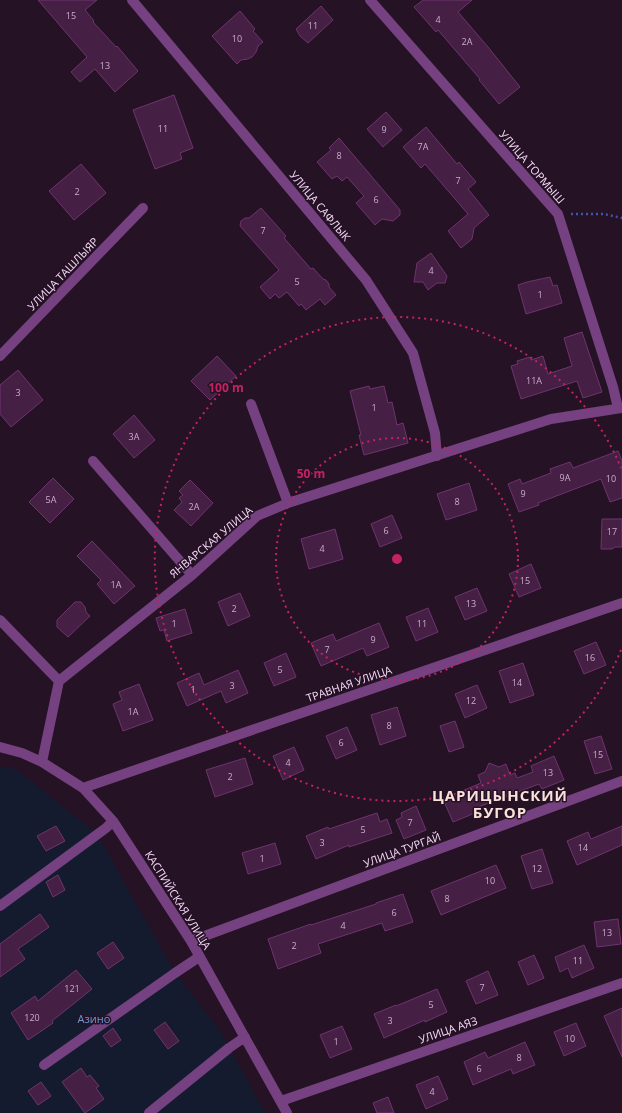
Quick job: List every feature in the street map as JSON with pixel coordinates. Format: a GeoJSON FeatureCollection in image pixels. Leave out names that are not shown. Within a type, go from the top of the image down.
{"type":"FeatureCollection","features":[{"type":"Feature","properties":{"kind":"street","name":"УЛИЦА САФЛЫК"},"geometry":{"type":"LineString","coordinates":[[132,0],[366,280],[413,353],[436,433],[437,456]]}},
{"type":"Feature","properties":{"kind":"street","name":"УЛИЦА ТОРМЫШ"},"geometry":{"type":"LineString","coordinates":[[370,0],[558,214],[620,408]]}},
{"type":"Feature","properties":{"kind":"street","name":"УЛИЦА ТАШЛЫЯР"},"geometry":{"type":"LineString","coordinates":[[0,356],[143,208]]}},
{"type":"Feature","properties":{"kind":"street"},"geometry":{"type":"LineString","coordinates":[[251,404],[288,503]]}},
{"type":"Feature","properties":{"kind":"street","name":"ЯНВАРСКАЯ УЛИЦА"},"geometry":{"type":"LineString","coordinates":[[59,681],[192,575],[257,516],[288,503],[551,419],[620,408]]}},
{"type":"Feature","properties":{"kind":"street"},"geometry":{"type":"LineString","coordinates":[[93,460],[192,575]]}},
{"type":"Feature","properties":{"kind":"street","name":"ТРАВНАЯ УЛИЦА"},"geometry":{"type":"LineString","coordinates":[[83,788],[622,603]]}},
{"type":"Feature","properties":{"kind":"street"},"geometry":{"type":"LineString","coordinates":[[0,620],[59,681],[42,762]]}},
{"type":"Feature","properties":{"kind":"street","name":"КАСПИЙСКАЯ УЛИЦА"},"geometry":{"type":"LineString","coordinates":[[0,747],[22,753],[42,762],[83,788],[113,821],[191,941],[287,1113]]}},
{"type":"Feature","properties":{"kind":"street","name":"УЛИЦА ТУРГАЙ"},"geometry":{"type":"LineString","coordinates":[[191,941],[622,781]]}},
{"type":"Feature","properties":{"kind":"street"},"geometry":{"type":"LineString","coordinates":[[0,906],[106,828],[113,821]]}},
{"type":"Feature","properties":{"kind":"street"},"geometry":{"type":"LineString","coordinates":[[44,1065],[175,972],[199,957]]}},
{"type":"Feature","properties":{"kind":"street","name":"УЛИЦА АЯЗ"},"geometry":{"type":"LineString","coordinates":[[281,1101],[622,983]]}},
{"type":"Feature","properties":{"kind":"street"},"geometry":{"type":"LineString","coordinates":[[152,1112],[230,1048],[245,1038]]}},
{"type":"Feature","properties":{"kind":"path"},"geometry":{"type":"LineString","coordinates":[[558,214],[604,214],[622,218]]}},
{"type":"Feature","properties":{"kind":"green space","name":"Азино"},"geometry":{"type":"Polygon","coordinates":[[[0,767],[16,769],[97,834],[175,973],[219,1029],[265,1113],[0,1113],[0,767]]]}},
{"type":"Feature","properties":{"kind":"building"},"geometry":{"type":"Polygon","coordinates":[[[38,0],[97,0],[85,10],[94,21],[93,22],[116,47],[117,46],[138,71],[115,92],[95,69],[80,82],[71,72],[87,57],[38,0]]]}},
{"type":"Feature","properties":{"kind":"building"},"geometry":{"type":"Polygon","coordinates":[[[423,0],[472,0],[458,12],[520,87],[499,104],[479,80],[480,79],[438,30],[436,32],[414,7],[423,0]]]}},
{"type":"Feature","properties":{"kind":"building"},"geometry":{"type":"Polygon","coordinates":[[[321,6],[333,20],[308,43],[300,36],[296,29],[321,6]]]}},
{"type":"Feature","properties":{"kind":"building"},"geometry":{"type":"Polygon","coordinates":[[[240,11],[255,29],[253,31],[263,42],[258,46],[252,57],[241,60],[237,64],[212,36],[240,11]]]}},
{"type":"Feature","properties":{"kind":"building"},"geometry":{"type":"Polygon","coordinates":[[[174,95],[193,148],[180,153],[182,159],[155,169],[133,110],[174,95]]]}},
{"type":"Feature","properties":{"kind":"building"},"geometry":{"type":"Polygon","coordinates":[[[386,112],[402,130],[383,147],[367,129],[386,112]]]}},
{"type":"Feature","properties":{"kind":"building"},"geometry":{"type":"Polygon","coordinates":[[[426,127],[457,164],[459,162],[476,182],[468,189],[489,215],[474,228],[472,239],[461,248],[448,231],[468,214],[425,164],[421,168],[403,147],[426,127]]]}},
{"type":"Feature","properties":{"kind":"building"},"geometry":{"type":"Polygon","coordinates":[[[339,138],[400,210],[400,215],[393,221],[382,219],[375,225],[356,203],[364,196],[347,177],[342,181],[337,176],[332,179],[317,162],[331,150],[329,148],[339,138]]]}},
{"type":"Feature","properties":{"kind":"building"},"geometry":{"type":"Polygon","coordinates":[[[81,164],[106,193],[74,220],[49,191],[81,164]]]}},
{"type":"Feature","properties":{"kind":"building"},"geometry":{"type":"Polygon","coordinates":[[[261,208],[286,236],[284,238],[311,269],[313,268],[329,284],[329,287],[336,295],[325,305],[320,299],[306,310],[301,304],[299,306],[287,292],[279,298],[275,294],[270,299],[260,287],[279,270],[240,226],[241,221],[245,218],[249,218],[261,208]]]}},
{"type":"Feature","properties":{"kind":"building"},"geometry":{"type":"Polygon","coordinates":[[[431,253],[447,276],[445,283],[437,283],[428,290],[423,282],[414,282],[417,263],[431,253]]]}},
{"type":"Feature","properties":{"kind":"building"},"geometry":{"type":"Polygon","coordinates":[[[550,277],[553,286],[557,285],[562,303],[526,314],[518,285],[550,277]]]}},
{"type":"Feature","properties":{"kind":"building"},"geometry":{"type":"Polygon","coordinates":[[[582,332],[602,392],[583,398],[577,381],[521,399],[511,366],[518,364],[517,361],[530,357],[531,360],[543,356],[548,374],[572,366],[564,338],[582,332]]]}},
{"type":"Feature","properties":{"kind":"building"},"geometry":{"type":"Polygon","coordinates":[[[217,356],[236,376],[210,400],[191,381],[217,356]]]}},
{"type":"Feature","properties":{"kind":"building"},"geometry":{"type":"Polygon","coordinates":[[[18,370],[43,400],[11,427],[0,414],[0,385],[18,370]]]}},
{"type":"Feature","properties":{"kind":"building"},"geometry":{"type":"Polygon","coordinates":[[[369,386],[370,389],[384,386],[388,403],[392,402],[397,425],[403,423],[408,443],[364,455],[359,435],[361,435],[350,391],[369,386]]]}},
{"type":"Feature","properties":{"kind":"building"},"geometry":{"type":"Polygon","coordinates":[[[134,415],[155,440],[134,458],[113,434],[134,415]]]}},
{"type":"Feature","properties":{"kind":"building"},"geometry":{"type":"Polygon","coordinates":[[[618,451],[622,461],[622,498],[610,502],[601,479],[538,503],[539,505],[519,512],[508,484],[520,479],[522,484],[551,473],[550,469],[570,462],[573,468],[618,451]]]}},
{"type":"Feature","properties":{"kind":"building"},"geometry":{"type":"Polygon","coordinates":[[[53,478],[74,499],[50,523],[29,502],[53,478]]]}},
{"type":"Feature","properties":{"kind":"building"},"geometry":{"type":"Polygon","coordinates":[[[190,480],[213,503],[191,526],[174,510],[182,502],[179,498],[183,495],[179,491],[190,480]]]}},
{"type":"Feature","properties":{"kind":"building"},"geometry":{"type":"Polygon","coordinates":[[[469,483],[477,510],[446,520],[437,494],[469,483]]]}},
{"type":"Feature","properties":{"kind":"building"},"geometry":{"type":"Polygon","coordinates":[[[392,515],[402,538],[380,547],[371,524],[392,515]]]}},
{"type":"Feature","properties":{"kind":"building"},"geometry":{"type":"Polygon","coordinates":[[[602,519],[622,519],[622,547],[601,549],[602,519]]]}},
{"type":"Feature","properties":{"kind":"building"},"geometry":{"type":"Polygon","coordinates":[[[335,529],[343,559],[309,569],[301,539],[335,529]]]}},
{"type":"Feature","properties":{"kind":"building"},"geometry":{"type":"Polygon","coordinates":[[[92,541],[135,586],[114,604],[97,584],[101,580],[77,556],[92,541]]]}},
{"type":"Feature","properties":{"kind":"building"},"geometry":{"type":"Polygon","coordinates":[[[531,564],[541,588],[519,597],[509,574],[531,564]]]}},
{"type":"Feature","properties":{"kind":"building"},"geometry":{"type":"Polygon","coordinates":[[[477,588],[487,611],[465,620],[455,597],[477,588]]]}},
{"type":"Feature","properties":{"kind":"building"},"geometry":{"type":"Polygon","coordinates":[[[240,593],[250,616],[228,626],[218,602],[240,593]]]}},
{"type":"Feature","properties":{"kind":"building"},"geometry":{"type":"Polygon","coordinates":[[[75,602],[81,602],[85,607],[86,612],[90,616],[68,637],[57,627],[57,620],[75,602]]]}},
{"type":"Feature","properties":{"kind":"building"},"geometry":{"type":"Polygon","coordinates":[[[428,608],[438,632],[416,641],[406,617],[428,608]]]}},
{"type":"Feature","properties":{"kind":"building"},"geometry":{"type":"Polygon","coordinates":[[[185,609],[192,633],[167,641],[164,630],[160,631],[156,618],[185,609]]]}},
{"type":"Feature","properties":{"kind":"building"},"geometry":{"type":"Polygon","coordinates":[[[379,623],[389,647],[367,656],[363,648],[321,666],[311,643],[333,634],[336,641],[379,623]]]}},
{"type":"Feature","properties":{"kind":"building"},"geometry":{"type":"Polygon","coordinates":[[[596,642],[606,665],[584,674],[574,651],[596,642]]]}},
{"type":"Feature","properties":{"kind":"building"},"geometry":{"type":"Polygon","coordinates":[[[286,653],[296,677],[274,686],[264,663],[286,653]]]}},
{"type":"Feature","properties":{"kind":"building"},"geometry":{"type":"Polygon","coordinates":[[[523,663],[534,695],[510,703],[499,671],[523,663]]]}},
{"type":"Feature","properties":{"kind":"building"},"geometry":{"type":"Polygon","coordinates":[[[238,670],[248,693],[226,703],[221,691],[187,706],[177,683],[199,673],[204,685],[238,670]]]}},
{"type":"Feature","properties":{"kind":"building"},"geometry":{"type":"Polygon","coordinates":[[[139,684],[153,720],[123,731],[113,704],[122,700],[119,692],[139,684]]]}},
{"type":"Feature","properties":{"kind":"building"},"geometry":{"type":"Polygon","coordinates":[[[477,685],[487,708],[465,718],[455,694],[477,685]]]}},
{"type":"Feature","properties":{"kind":"building"},"geometry":{"type":"Polygon","coordinates":[[[397,707],[406,736],[380,745],[371,715],[397,707]]]}},
{"type":"Feature","properties":{"kind":"building"},"geometry":{"type":"Polygon","coordinates":[[[455,721],[464,747],[449,752],[440,726],[455,721]]]}},
{"type":"Feature","properties":{"kind":"building"},"geometry":{"type":"Polygon","coordinates":[[[347,727],[357,750],[336,759],[326,736],[347,727]]]}},
{"type":"Feature","properties":{"kind":"building"},"geometry":{"type":"Polygon","coordinates":[[[601,736],[612,769],[595,774],[584,741],[601,736]]]}},
{"type":"Feature","properties":{"kind":"building"},"geometry":{"type":"Polygon","coordinates":[[[294,747],[304,770],[283,780],[273,756],[294,747]]]}},
{"type":"Feature","properties":{"kind":"building"},"geometry":{"type":"Polygon","coordinates":[[[554,756],[564,780],[542,789],[539,784],[473,809],[475,813],[453,822],[443,799],[481,783],[478,775],[485,772],[489,763],[499,767],[506,764],[510,775],[515,773],[517,778],[533,772],[531,766],[554,756]]]}},
{"type":"Feature","properties":{"kind":"building"},"geometry":{"type":"Polygon","coordinates":[[[245,758],[253,784],[215,797],[206,770],[245,758]]]}},
{"type":"Feature","properties":{"kind":"building"},"geometry":{"type":"Polygon","coordinates":[[[416,806],[426,830],[404,839],[396,820],[402,817],[401,813],[416,806]]]}},
{"type":"Feature","properties":{"kind":"building"},"geometry":{"type":"Polygon","coordinates":[[[377,813],[380,822],[387,819],[392,833],[349,847],[349,845],[316,859],[306,836],[328,827],[329,829],[377,813]]]}},
{"type":"Feature","properties":{"kind":"building"},"geometry":{"type":"Polygon","coordinates":[[[56,826],[65,841],[46,851],[37,836],[56,826]]]}},
{"type":"Feature","properties":{"kind":"building"},"geometry":{"type":"Polygon","coordinates":[[[622,826],[622,845],[577,865],[567,841],[588,832],[591,839],[622,826]]]}},
{"type":"Feature","properties":{"kind":"building"},"geometry":{"type":"Polygon","coordinates":[[[275,843],[281,864],[248,874],[242,853],[275,843]]]}},
{"type":"Feature","properties":{"kind":"building"},"geometry":{"type":"Polygon","coordinates":[[[542,849],[553,883],[532,889],[521,856],[542,849]]]}},
{"type":"Feature","properties":{"kind":"building"},"geometry":{"type":"Polygon","coordinates":[[[496,865],[506,888],[441,915],[431,891],[496,865]]]}},
{"type":"Feature","properties":{"kind":"building"},"geometry":{"type":"Polygon","coordinates":[[[58,875],[65,890],[53,897],[46,882],[58,875]]]}},
{"type":"Feature","properties":{"kind":"building"},"geometry":{"type":"Polygon","coordinates":[[[403,894],[413,922],[385,931],[382,923],[318,944],[321,953],[278,969],[268,939],[403,894]]]}},
{"type":"Feature","properties":{"kind":"building"},"geometry":{"type":"Polygon","coordinates":[[[40,914],[49,927],[18,949],[25,959],[0,977],[0,944],[40,914]]]}},
{"type":"Feature","properties":{"kind":"building"},"geometry":{"type":"Polygon","coordinates":[[[618,919],[621,944],[597,947],[594,922],[618,919]]]}},
{"type":"Feature","properties":{"kind":"building"},"geometry":{"type":"Polygon","coordinates":[[[113,942],[124,958],[108,969],[97,953],[113,942]]]}},
{"type":"Feature","properties":{"kind":"building"},"geometry":{"type":"Polygon","coordinates":[[[584,945],[594,968],[572,978],[568,968],[560,972],[555,957],[584,945]]]}},
{"type":"Feature","properties":{"kind":"building"},"geometry":{"type":"Polygon","coordinates":[[[534,955],[544,978],[528,985],[518,962],[534,955]]]}},
{"type":"Feature","properties":{"kind":"building"},"geometry":{"type":"Polygon","coordinates":[[[76,970],[92,989],[52,1021],[53,1023],[28,1040],[11,1013],[35,996],[38,1001],[76,970]]]}},
{"type":"Feature","properties":{"kind":"building"},"geometry":{"type":"Polygon","coordinates":[[[488,971],[498,995],[476,1004],[466,981],[488,971]]]}},
{"type":"Feature","properties":{"kind":"building"},"geometry":{"type":"Polygon","coordinates":[[[437,989],[447,1012],[384,1038],[374,1014],[437,989]]]}},
{"type":"Feature","properties":{"kind":"building"},"geometry":{"type":"Polygon","coordinates":[[[622,1008],[622,1057],[604,1016],[622,1008]]]}},
{"type":"Feature","properties":{"kind":"building"},"geometry":{"type":"Polygon","coordinates":[[[165,1022],[179,1041],[168,1049],[154,1030],[165,1022]]]}},
{"type":"Feature","properties":{"kind":"building"},"geometry":{"type":"Polygon","coordinates":[[[576,1023],[586,1046],[564,1056],[554,1032],[576,1023]]]}},
{"type":"Feature","properties":{"kind":"building"},"geometry":{"type":"Polygon","coordinates":[[[342,1026],[352,1049],[330,1058],[320,1035],[342,1026]]]}},
{"type":"Feature","properties":{"kind":"building"},"geometry":{"type":"Polygon","coordinates":[[[113,1028],[121,1040],[111,1047],[103,1036],[113,1028]]]}},
{"type":"Feature","properties":{"kind":"building"},"geometry":{"type":"Polygon","coordinates":[[[525,1042],[535,1065],[513,1074],[511,1069],[473,1085],[464,1062],[485,1052],[488,1058],[525,1042]]]}},
{"type":"Feature","properties":{"kind":"building"},"geometry":{"type":"Polygon","coordinates":[[[81,1068],[87,1077],[90,1075],[99,1086],[96,1088],[104,1099],[85,1113],[62,1082],[81,1068]]]}},
{"type":"Feature","properties":{"kind":"building"},"geometry":{"type":"Polygon","coordinates":[[[438,1076],[448,1099],[426,1109],[416,1085],[438,1076]]]}},
{"type":"Feature","properties":{"kind":"building"},"geometry":{"type":"Polygon","coordinates":[[[41,1082],[51,1096],[38,1105],[28,1091],[41,1082]]]}},
{"type":"Feature","properties":{"kind":"building"},"geometry":{"type":"Polygon","coordinates":[[[388,1097],[394,1113],[377,1113],[373,1103],[388,1097]]]}},
{"type":"Feature","properties":{"kind":"district","name":"ЦАРИЦЫНСКИЙ БУГОР"},"geometry":{"type":"Point","coordinates":[500,804]}}]}
